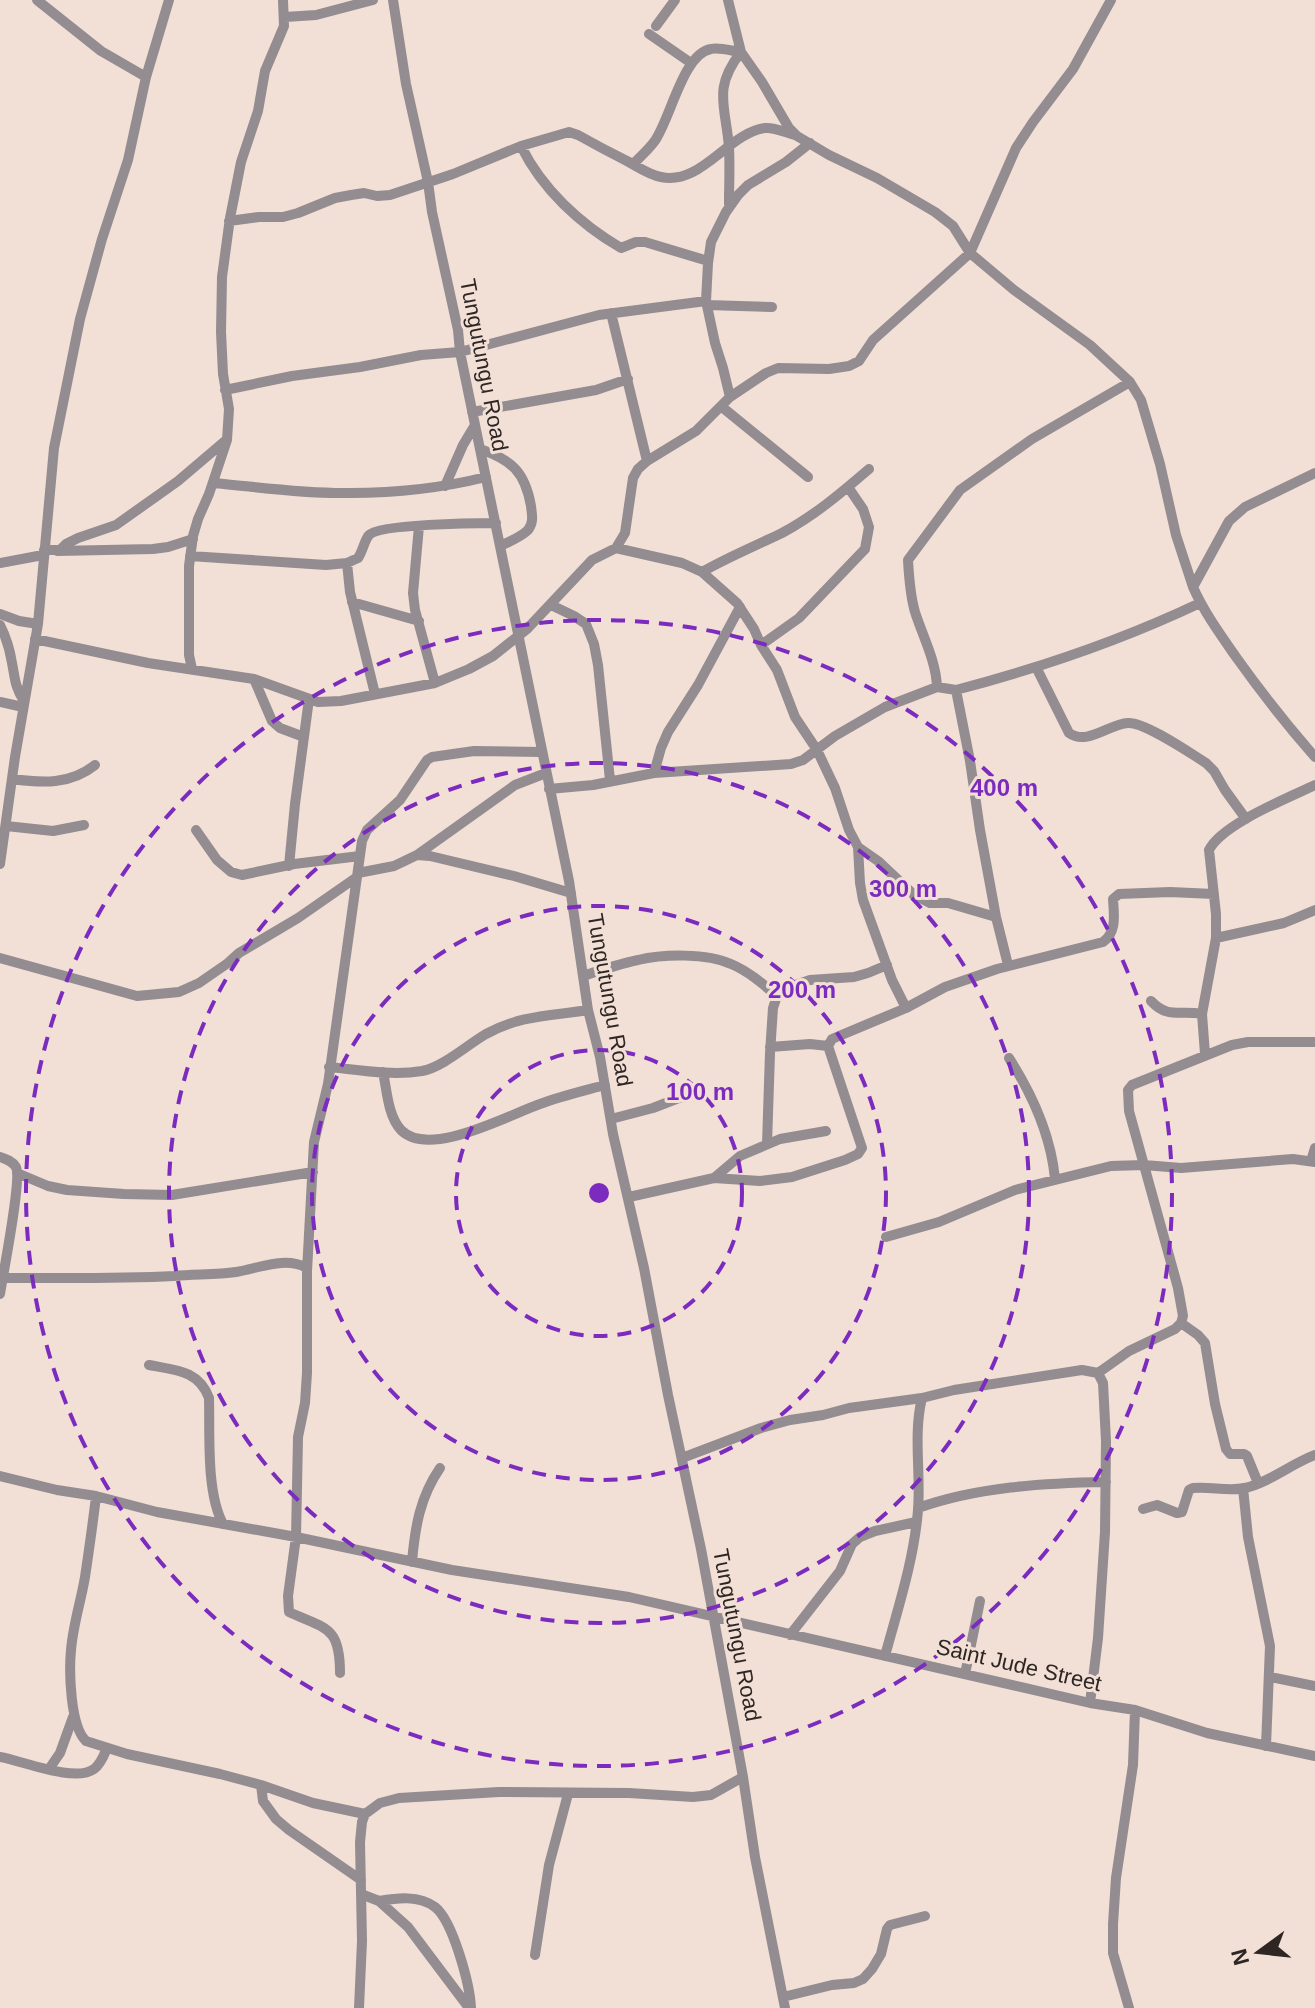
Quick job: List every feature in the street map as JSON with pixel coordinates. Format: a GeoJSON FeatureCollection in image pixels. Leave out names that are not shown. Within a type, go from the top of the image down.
{"type":"FeatureCollection","features":[{"type":"Feature","properties":{"kind":"street"},"geometry":{"type":"LineString","coordinates":[[37,0],[101,51],[146,77]]}},
{"type":"Feature","properties":{"kind":"street"},"geometry":{"type":"LineString","coordinates":[[0,864],[8,783],[38,624],[48,552],[54,448],[80,319],[128,160],[146,77],[169,0]]}},
{"type":"Feature","properties":{"kind":"street"},"geometry":{"type":"LineString","coordinates":[[192,669],[189,646],[190,556],[198,519],[227,440],[229,409],[221,332],[222,277],[229,221],[241,162],[258,111],[265,71],[278,43],[285,17],[283,0]]}},
{"type":"Feature","properties":{"kind":"street"},"geometry":{"type":"LineString","coordinates":[[285,17],[316,15],[373,0]]}},
{"type":"Feature","properties":{"kind":"street","name":"Tungutungu Road"},"geometry":{"type":"LineString","coordinates":[[393,0],[406,84],[571,893],[588,1010],[713,1616],[784,2003]]}},
{"type":"Feature","properties":{"kind":"street"},"geometry":{"type":"LineString","coordinates":[[675,0],[652,30],[691,63]]}},
{"type":"Feature","properties":{"kind":"street"},"geometry":{"type":"LineString","coordinates":[[728,0],[741,52],[797,136]]}},
{"type":"Feature","properties":{"kind":"street"},"geometry":{"type":"LineString","coordinates":[[35,639],[148,663],[254,679],[318,702],[341,701],[435,683],[493,656],[551,605],[592,560],[616,548],[625,533],[633,478],[647,461],[696,431],[749,383],[778,368],[829,369],[859,361],[873,340],[970,253],[1016,148],[1073,69],[1111,0]]}},
{"type":"Feature","properties":{"kind":"street"},"geometry":{"type":"LineString","coordinates":[[633,164],[660,133],[691,63],[700,53],[711,49],[741,52]]}},
{"type":"Feature","properties":{"kind":"street"},"geometry":{"type":"LineString","coordinates":[[729,207],[729,146],[722,93],[727,76],[741,52]]}},
{"type":"Feature","properties":{"kind":"street"},"geometry":{"type":"LineString","coordinates":[[229,221],[283,217],[335,198],[364,193],[390,195],[453,174],[521,146],[569,132],[663,178],[677,178],[720,156],[742,138],[766,128],[797,136],[935,212],[953,226],[970,253],[1014,290],[1090,345],[1130,382],[1145,412],[1176,535],[1200,603],[1250,677],[1315,757]]}},
{"type":"Feature","properties":{"kind":"street"},"geometry":{"type":"LineString","coordinates":[[730,397],[707,303],[711,242],[729,207],[748,185],[810,143]]}},
{"type":"Feature","properties":{"kind":"street"},"geometry":{"type":"LineString","coordinates":[[521,146],[537,174],[556,197],[613,244],[621,248],[645,242],[708,261]]}},
{"type":"Feature","properties":{"kind":"street"},"geometry":{"type":"LineString","coordinates":[[225,390],[421,355],[460,352],[611,313],[707,303],[772,307]]}},
{"type":"Feature","properties":{"kind":"street"},"geometry":{"type":"LineString","coordinates":[[611,313],[647,461]]}},
{"type":"Feature","properties":{"kind":"street"},"geometry":{"type":"LineString","coordinates":[[472,412],[596,390],[628,379]]}},
{"type":"Feature","properties":{"kind":"street"},"geometry":{"type":"LineString","coordinates":[[937,687],[937,673],[909,588],[908,560],[915,548],[960,490],[1032,439],[1130,382]]}},
{"type":"Feature","properties":{"kind":"street"},"geometry":{"type":"LineString","coordinates":[[722,407],[808,477]]}},
{"type":"Feature","properties":{"kind":"street"},"geometry":{"type":"LineString","coordinates":[[445,486],[475,425]]}},
{"type":"Feature","properties":{"kind":"street"},"geometry":{"type":"LineString","coordinates":[[48,552],[116,525],[178,481],[227,440]]}},
{"type":"Feature","properties":{"kind":"street"},"geometry":{"type":"LineString","coordinates":[[480,449],[500,456],[517,469],[528,491],[533,519],[530,528],[500,546]]}},
{"type":"Feature","properties":{"kind":"street"},"geometry":{"type":"LineString","coordinates":[[702,572],[783,532],[829,504],[869,469]]}},
{"type":"Feature","properties":{"kind":"street"},"geometry":{"type":"LineString","coordinates":[[1193,587],[1229,521],[1245,507],[1315,473]]}},
{"type":"Feature","properties":{"kind":"street"},"geometry":{"type":"LineString","coordinates":[[213,483],[350,493],[445,486],[486,477]]}},
{"type":"Feature","properties":{"kind":"street"},"geometry":{"type":"LineString","coordinates":[[761,645],[799,618],[865,549],[869,527],[863,509],[848,487]]}},
{"type":"Feature","properties":{"kind":"street"},"geometry":{"type":"LineString","coordinates":[[190,556],[326,565],[347,563],[358,558],[366,539],[374,531],[496,523]]}},
{"type":"Feature","properties":{"kind":"street"},"geometry":{"type":"LineString","coordinates":[[419,526],[413,593],[435,683]]}},
{"type":"Feature","properties":{"kind":"street"},"geometry":{"type":"LineString","coordinates":[[0,563],[48,552],[153,549],[193,539]]}},
{"type":"Feature","properties":{"kind":"street"},"geometry":{"type":"LineString","coordinates":[[616,548],[682,563],[702,572],[740,607],[754,629],[777,670],[795,717],[817,750],[835,788],[858,847],[863,900],[906,1008]]}},
{"type":"Feature","properties":{"kind":"street"},"geometry":{"type":"LineString","coordinates":[[347,563],[352,602],[375,694]]}},
{"type":"Feature","properties":{"kind":"street"},"geometry":{"type":"LineString","coordinates":[[352,602],[419,621]]}},
{"type":"Feature","properties":{"kind":"street"},"geometry":{"type":"LineString","coordinates":[[549,789],[593,785],[654,773],[791,764],[803,760],[835,736],[885,707],[937,687],[956,690],[1036,667],[1110,642],[1200,603]]}},
{"type":"Feature","properties":{"kind":"street"},"geometry":{"type":"LineString","coordinates":[[551,605],[586,624],[594,644],[610,780]]}},
{"type":"Feature","properties":{"kind":"street"},"geometry":{"type":"LineString","coordinates":[[654,773],[668,732],[698,685],[740,607]]}},
{"type":"Feature","properties":{"kind":"street"},"geometry":{"type":"LineString","coordinates":[[0,614],[38,624]]}},
{"type":"Feature","properties":{"kind":"street"},"geometry":{"type":"LineString","coordinates":[[0,625],[10,654],[13,680],[24,704]]}},
{"type":"Feature","properties":{"kind":"street"},"geometry":{"type":"LineString","coordinates":[[1036,667],[1069,733],[1076,738],[1084,738],[1124,723],[1135,723],[1148,729],[1206,763],[1246,819]]}},
{"type":"Feature","properties":{"kind":"street"},"geometry":{"type":"LineString","coordinates":[[254,679],[272,721],[280,728],[304,737]]}},
{"type":"Feature","properties":{"kind":"street"},"geometry":{"type":"LineString","coordinates":[[956,690],[996,917],[1008,965]]}},
{"type":"Feature","properties":{"kind":"street"},"geometry":{"type":"LineString","coordinates":[[289,866],[309,699]]}},
{"type":"Feature","properties":{"kind":"street"},"geometry":{"type":"LineString","coordinates":[[0,702],[24,704]]}},
{"type":"Feature","properties":{"kind":"street"},"geometry":{"type":"LineString","coordinates":[[340,1673],[340,1654],[330,1633],[317,1622],[289,1612],[289,1587],[296,1537],[298,1437],[307,1373],[307,1268],[314,1142],[328,1084],[362,841],[367,830],[400,800],[432,757],[474,751],[542,752]]}},
{"type":"Feature","properties":{"kind":"street"},"geometry":{"type":"LineString","coordinates":[[8,783],[66,780],[95,765]]}},
{"type":"Feature","properties":{"kind":"street"},"geometry":{"type":"LineString","coordinates":[[0,958],[137,996],[179,992],[298,918],[357,875],[394,866],[417,855],[515,785],[546,773]]}},
{"type":"Feature","properties":{"kind":"street"},"geometry":{"type":"LineString","coordinates":[[1205,1054],[1202,1014],[1216,938],[1209,850],[1214,840],[1246,819],[1315,785]]}},
{"type":"Feature","properties":{"kind":"street"},"geometry":{"type":"LineString","coordinates":[[6,826],[53,831],[84,825]]}},
{"type":"Feature","properties":{"kind":"street"},"geometry":{"type":"LineString","coordinates":[[196,830],[217,860],[231,872],[242,875],[360,856]]}},
{"type":"Feature","properties":{"kind":"street"},"geometry":{"type":"LineString","coordinates":[[858,847],[913,894],[930,903],[948,903],[996,917]]}},
{"type":"Feature","properties":{"kind":"street"},"geometry":{"type":"LineString","coordinates":[[417,855],[480,868],[571,893]]}},
{"type":"Feature","properties":{"kind":"street"},"geometry":{"type":"LineString","coordinates":[[629,1197],[714,1178],[760,1181],[792,1177],[858,1154],[862,1148],[828,1046],[832,1039],[906,1008],[945,987],[1008,965],[1103,942],[1113,930],[1113,899],[1119,894],[1214,894]]}},
{"type":"Feature","properties":{"kind":"street"},"geometry":{"type":"LineString","coordinates":[[1216,938],[1284,923],[1315,910]]}},
{"type":"Feature","properties":{"kind":"street"},"geometry":{"type":"LineString","coordinates":[[583,976],[654,957],[700,957],[728,962],[749,973],[777,996]]}},
{"type":"Feature","properties":{"kind":"street"},"geometry":{"type":"LineString","coordinates":[[767,1144],[770,1047],[777,996],[792,986],[810,980],[854,977],[887,965]]}},
{"type":"Feature","properties":{"kind":"street"},"geometry":{"type":"LineString","coordinates":[[1151,1001],[1162,1012],[1202,1014]]}},
{"type":"Feature","properties":{"kind":"street"},"geometry":{"type":"LineString","coordinates":[[329,1067],[383,1072],[424,1071],[484,1035],[524,1018],[588,1010]]}},
{"type":"Feature","properties":{"kind":"street"},"geometry":{"type":"LineString","coordinates":[[682,1458],[790,1420],[1082,1370],[1098,1373],[1129,1351],[1175,1329],[1183,1316],[1178,1288],[1129,1111],[1128,1090],[1142,1080],[1232,1045],[1248,1042],[1315,1042]]}},
{"type":"Feature","properties":{"kind":"street"},"geometry":{"type":"LineString","coordinates":[[770,1047],[828,1046]]}},
{"type":"Feature","properties":{"kind":"street"},"geometry":{"type":"LineString","coordinates":[[1009,1058],[1031,1096],[1050,1146],[1055,1179]]}},
{"type":"Feature","properties":{"kind":"street"},"geometry":{"type":"LineString","coordinates":[[383,1072],[395,1121],[412,1138],[428,1141],[473,1131],[540,1104],[605,1085]]}},
{"type":"Feature","properties":{"kind":"street"},"geometry":{"type":"LineString","coordinates":[[611,1119],[684,1096]]}},
{"type":"Feature","properties":{"kind":"street"},"geometry":{"type":"LineString","coordinates":[[714,1178],[740,1156],[767,1144],[826,1131]]}},
{"type":"Feature","properties":{"kind":"street"},"geometry":{"type":"LineString","coordinates":[[886,1237],[939,1222],[1015,1190],[1111,1166],[1181,1168],[1293,1159],[1313,1162],[1315,1148]]}},
{"type":"Feature","properties":{"kind":"street"},"geometry":{"type":"LineString","coordinates":[[0,1157],[15,1165],[17,1173],[0,1294]]}},
{"type":"Feature","properties":{"kind":"street"},"geometry":{"type":"LineString","coordinates":[[17,1173],[67,1190],[172,1195],[313,1172]]}},
{"type":"Feature","properties":{"kind":"street"},"geometry":{"type":"LineString","coordinates":[[2,1278],[190,1275],[233,1272],[292,1262],[307,1268]]}},
{"type":"Feature","properties":{"kind":"street"},"geometry":{"type":"LineString","coordinates":[[1181,1323],[1205,1343],[1226,1449],[1230,1454],[1247,1456],[1258,1483]]}},
{"type":"Feature","properties":{"kind":"street"},"geometry":{"type":"LineString","coordinates":[[149,1365],[189,1374],[206,1391],[209,1398],[213,1489],[216,1511],[223,1524]]}},
{"type":"Feature","properties":{"kind":"street"},"geometry":{"type":"LineString","coordinates":[[1090,1703],[1098,1638],[1106,1482],[1103,1383],[1098,1373]]}},
{"type":"Feature","properties":{"kind":"street"},"geometry":{"type":"LineString","coordinates":[[885,1656],[910,1562],[916,1522],[919,1410],[922,1398]]}},
{"type":"Feature","properties":{"kind":"street"},"geometry":{"type":"LineString","coordinates":[[1143,1509],[1157,1505],[1177,1513],[1184,1509],[1189,1490],[1193,1488],[1243,1488],[1315,1455]]}},
{"type":"Feature","properties":{"kind":"street"},"geometry":{"type":"LineString","coordinates":[[412,1562],[419,1511],[440,1468]]}},
{"type":"Feature","properties":{"kind":"street","name":"Saint Jude Street"},"geometry":{"type":"LineString","coordinates":[[0,1476],[157,1512],[412,1562],[629,1597],[1090,1703],[1135,1710],[1207,1733],[1315,1756]]}},
{"type":"Feature","properties":{"kind":"street"},"geometry":{"type":"LineString","coordinates":[[918,1508],[943,1499],[988,1491],[1106,1482]]}},
{"type":"Feature","properties":{"kind":"street"},"geometry":{"type":"LineString","coordinates":[[1243,1488],[1248,1537],[1270,1646],[1266,1746]]}},
{"type":"Feature","properties":{"kind":"street"},"geometry":{"type":"LineString","coordinates":[[96,1496],[71,1653],[74,1712],[81,1736],[86,1741],[107,1748],[365,1814]]}},
{"type":"Feature","properties":{"kind":"street"},"geometry":{"type":"LineString","coordinates":[[790,1635],[840,1571],[852,1544],[875,1531],[916,1522]]}},
{"type":"Feature","properties":{"kind":"street"},"geometry":{"type":"LineString","coordinates":[[965,1674],[980,1601]]}},
{"type":"Feature","properties":{"kind":"street"},"geometry":{"type":"LineString","coordinates":[[1270,1677],[1315,1686]]}},
{"type":"Feature","properties":{"kind":"street"},"geometry":{"type":"LineString","coordinates":[[1129,2008],[1113,1953],[1113,1924],[1116,1878],[1133,1765],[1135,1710]]}},
{"type":"Feature","properties":{"kind":"street"},"geometry":{"type":"LineString","coordinates":[[49,1769],[60,1753],[74,1712]]}},
{"type":"Feature","properties":{"kind":"street"},"geometry":{"type":"LineString","coordinates":[[0,1757],[75,1774],[91,1772],[98,1767],[107,1748]]}},
{"type":"Feature","properties":{"kind":"street"},"geometry":{"type":"LineString","coordinates":[[359,2008],[362,1822],[365,1814],[380,1803],[399,1798],[499,1792],[693,1797],[711,1795],[743,1777]]}},
{"type":"Feature","properties":{"kind":"street"},"geometry":{"type":"LineString","coordinates":[[261,1785],[263,1801],[276,1819],[361,1880]]}},
{"type":"Feature","properties":{"kind":"street"},"geometry":{"type":"LineString","coordinates":[[535,1955],[549,1865],[568,1794]]}},
{"type":"Feature","properties":{"kind":"street"},"geometry":{"type":"LineString","coordinates":[[361,1894],[379,1901],[408,1927],[470,2008]]}},
{"type":"Feature","properties":{"kind":"street"},"geometry":{"type":"LineString","coordinates":[[379,1901],[412,1898],[438,1908],[463,1967],[470,2008]]}},
{"type":"Feature","properties":{"kind":"street"},"geometry":{"type":"LineString","coordinates":[[784,2003],[832,1985],[863,1979],[881,1954],[887,1929],[896,1922],[925,1916]]}}]}
